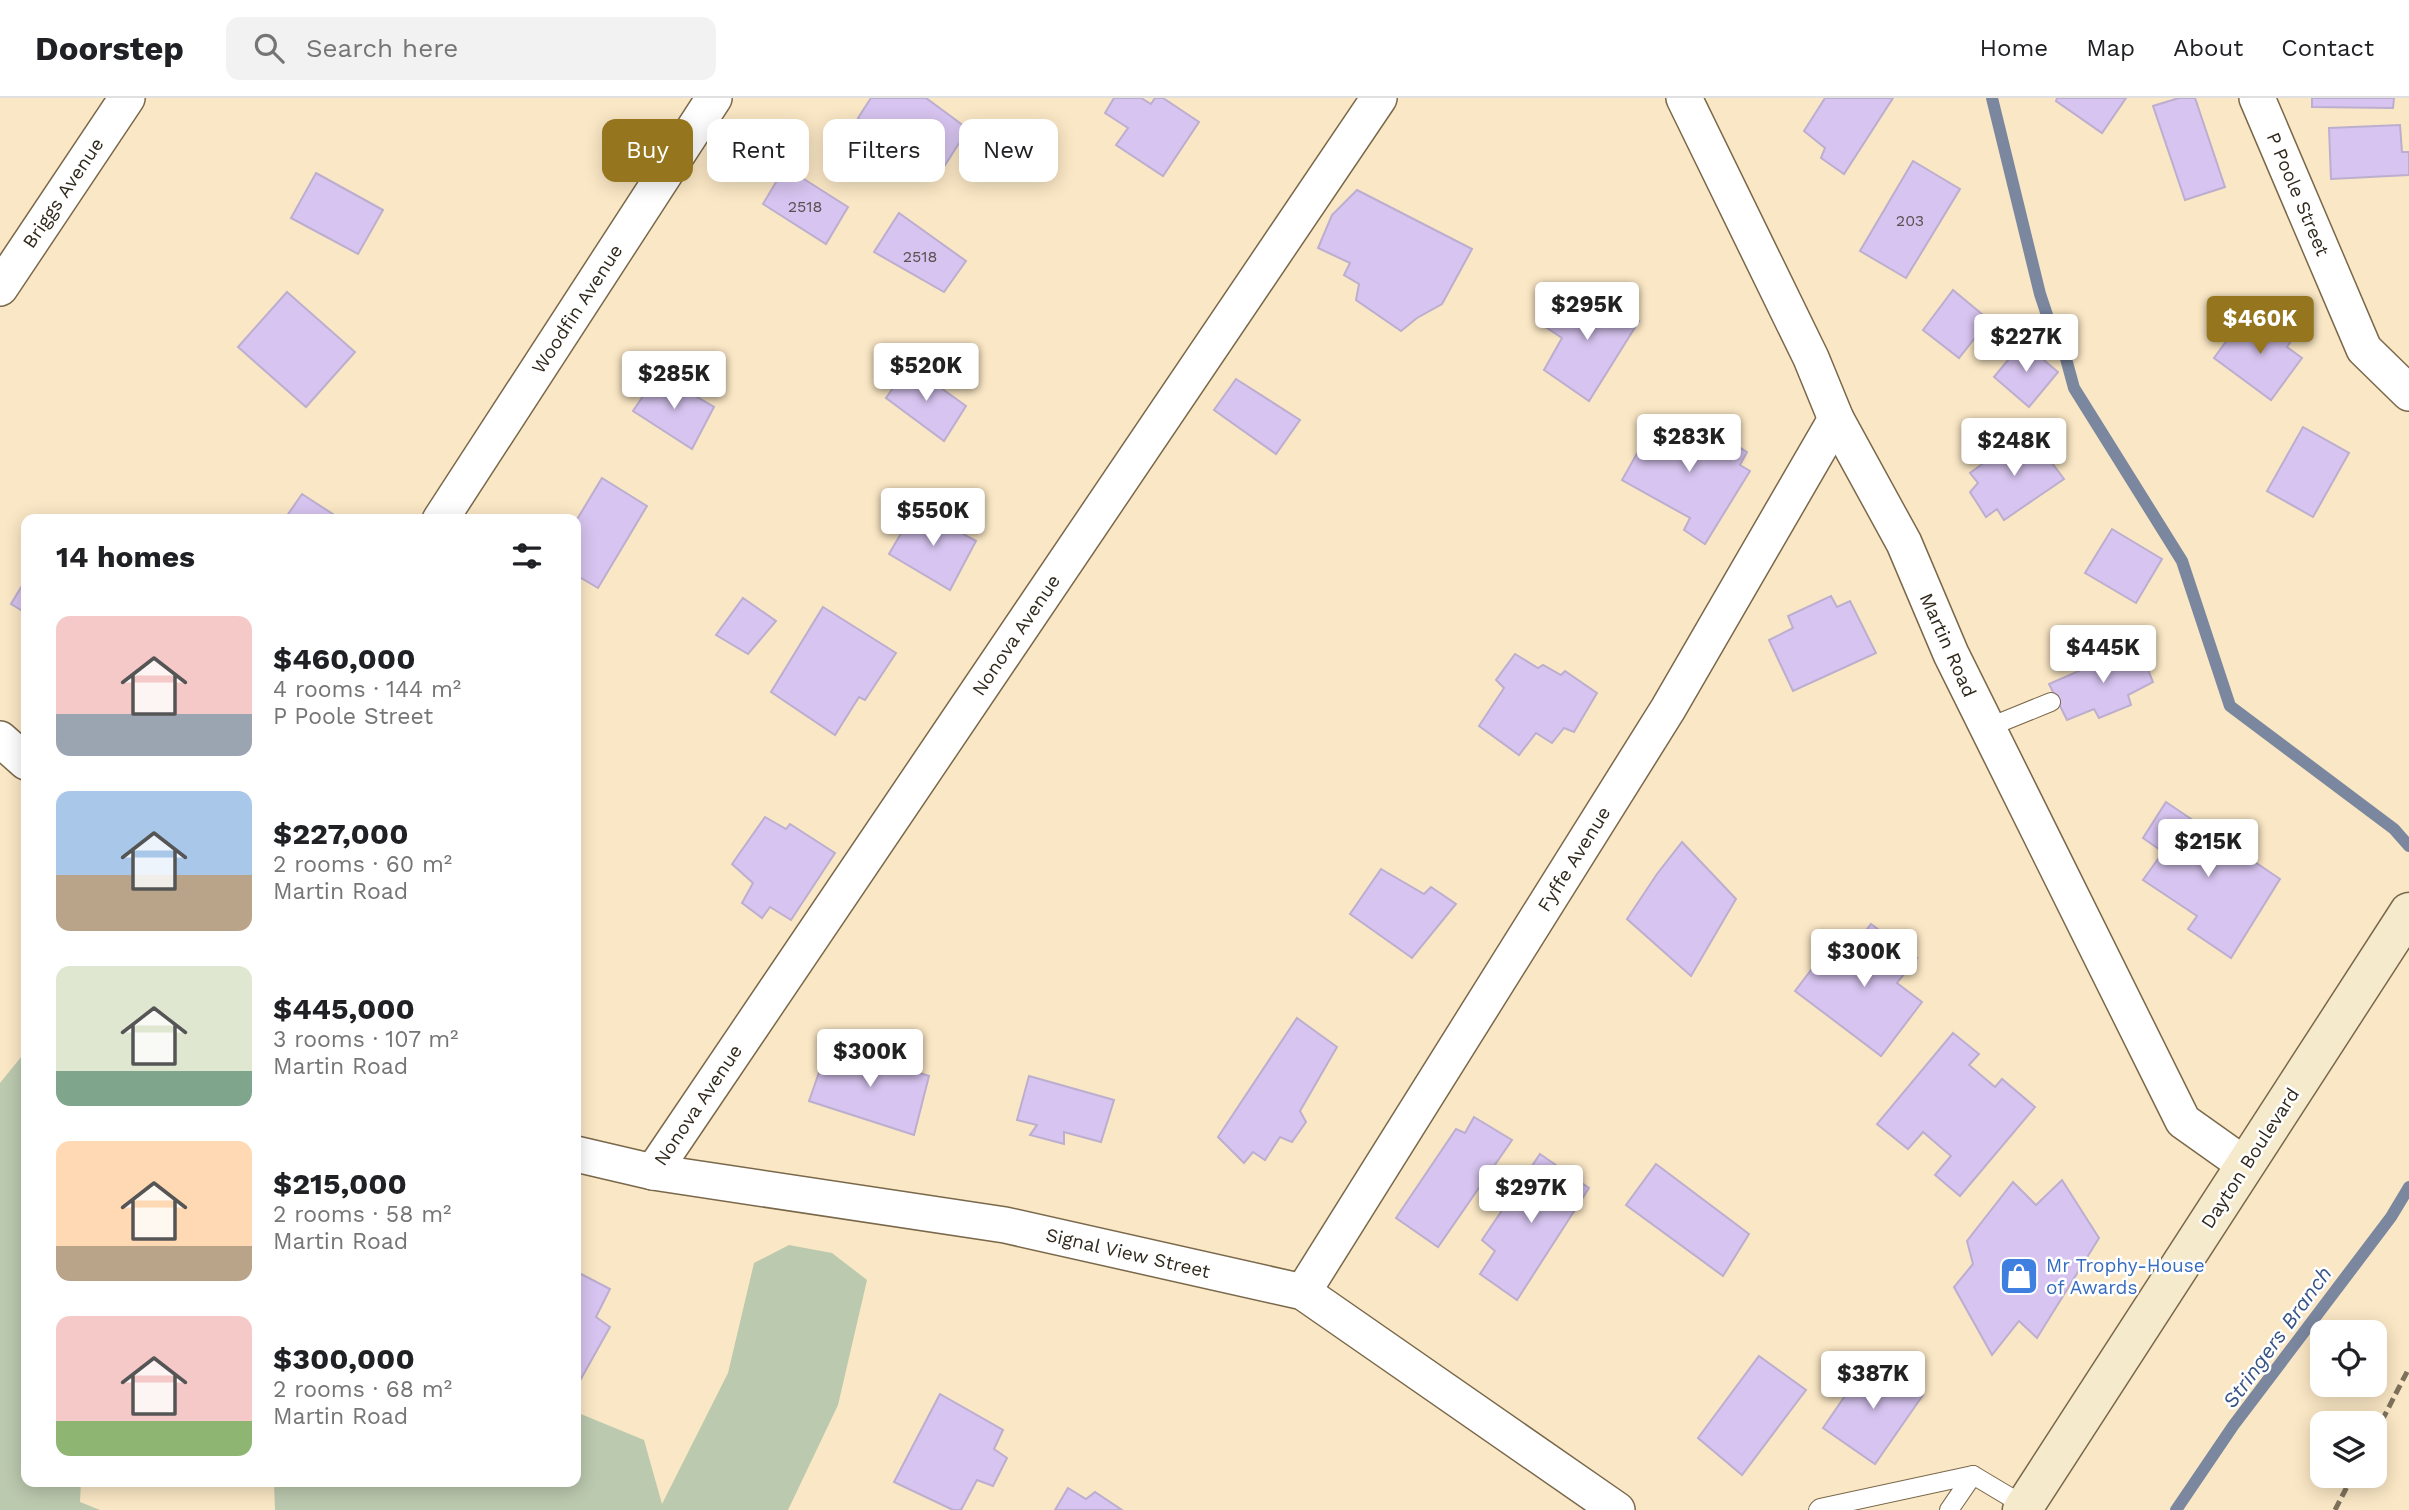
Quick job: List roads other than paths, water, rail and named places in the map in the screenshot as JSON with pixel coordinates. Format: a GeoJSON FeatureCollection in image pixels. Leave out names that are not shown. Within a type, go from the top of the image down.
{"type":"FeatureCollection","features":[{"type":"Feature","properties":{"kind":"main road","name":"Dayton Boulevard"},"geometry":{"type":"LineString","coordinates":[[2023,1508],[2409,912]]}},
{"type":"Feature","properties":{"kind":"street","name":"Briggs Avenue"},"geometry":{"type":"LineString","coordinates":[[0,288],[127,98]]}},
{"type":"Feature","properties":{"kind":"street","name":"Woodfin Avenue"},"geometry":{"type":"LineString","coordinates":[[444,514],[714,98]]}},
{"type":"Feature","properties":{"kind":"street","name":"Nonova Avenue"},"geometry":{"type":"LineString","coordinates":[[653,1172],[1379,98]]}},
{"type":"Feature","properties":{"kind":"street","name":"Martin Road"},"geometry":{"type":"LineString","coordinates":[[1684,98],[1811,358],[1836,419],[1904,542],[1951,654],[2183,1121],[2245,1165]]}},
{"type":"Feature","properties":{"kind":"street","name":"P Poole Street"},"geometry":{"type":"LineString","coordinates":[[2257,98],[2364,349],[2409,393]]}},
{"type":"Feature","properties":{"kind":"street","name":"Fyffe Avenue"},"geometry":{"type":"LineString","coordinates":[[1303,1292],[1668,709],[1836,419]]}},
{"type":"Feature","properties":{"kind":"street"},"geometry":{"type":"LineString","coordinates":[[0,739],[21,757]]}},
{"type":"Feature","properties":{"kind":"street","name":"Signal View Street"},"geometry":{"type":"LineString","coordinates":[[581,1155],[653,1172],[1005,1226],[1303,1292],[1617,1510]]}},
{"type":"Feature","properties":{"kind":"lane"},"geometry":{"type":"LineString","coordinates":[[1987,728],[2051,702]]}},
{"type":"Feature","properties":{"kind":"lane"},"geometry":{"type":"LineString","coordinates":[[1818,1510],[1872,1503],[1973,1475],[2023,1508]]}},
{"type":"Feature","properties":{"kind":"lane"},"geometry":{"type":"LineString","coordinates":[[1949,1510],[1973,1475]]}},
{"type":"Feature","properties":{"kind":"waterway"},"geometry":{"type":"LineString","coordinates":[[1992,98],[2040,294],[2051,327],[2062,344],[2074,388],[2182,561],[2230,706],[2394,829],[2409,846]]}},
{"type":"Feature","properties":{"kind":"waterway","name":"Stringers Branch"},"geometry":{"type":"LineString","coordinates":[[2176,1510],[2233,1426],[2391,1217],[2409,1187]]}},
{"type":"Feature","properties":{"kind":"railway"},"geometry":{"type":"LineString","coordinates":[[2387,1411],[2409,1368]]}},
{"type":"Feature","properties":{"kind":"railway"},"geometry":{"type":"LineString","coordinates":[[2335,1510],[2346,1488]]}},
{"type":"Feature","properties":{"kind":"place","name":"Mr Trophy-House of Awards"},"geometry":{"type":"Point","coordinates":[2019,1276]}}]}
